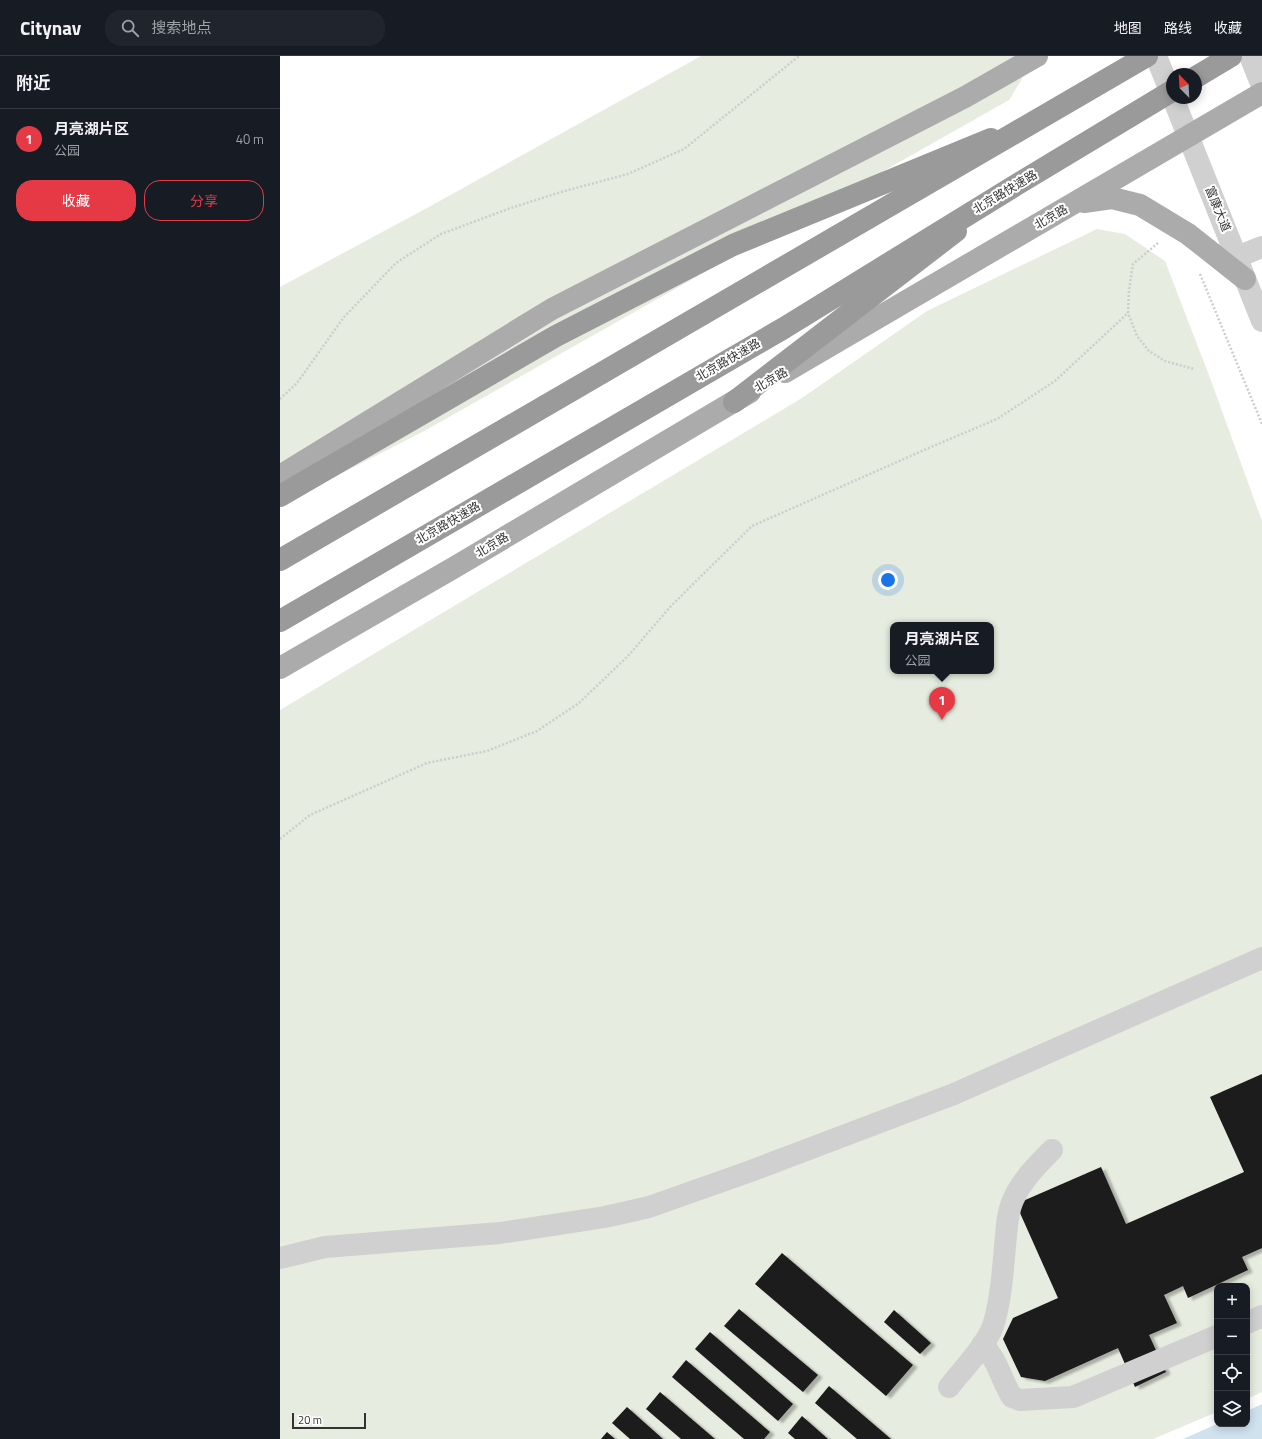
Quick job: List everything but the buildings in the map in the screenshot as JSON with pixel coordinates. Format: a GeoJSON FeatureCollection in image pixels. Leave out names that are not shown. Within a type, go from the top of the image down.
{"type":"FeatureCollection","features":[{"type":"Feature","properties":{"kind":"highway"},"geometry":{"type":"LineString","coordinates":[[280,560],[1147,56]]}},
{"type":"Feature","properties":{"kind":"highway"},"geometry":{"type":"LineString","coordinates":[[1202,73],[1231,56]]}},
{"type":"Feature","properties":{"kind":"highway","name":"北京路快速路"},"geometry":{"type":"LineString","coordinates":[[280,621],[784,328],[1016,185],[1166,96]]}},
{"type":"Feature","properties":{"kind":"highway"},"geometry":{"type":"LineString","coordinates":[[280,496],[556,336],[733,245],[1040,118]]}},
{"type":"Feature","properties":{"kind":"highway"},"geometry":{"type":"LineString","coordinates":[[734,402],[1016,185]]}},
{"type":"Feature","properties":{"kind":"main road"},"geometry":{"type":"LineString","coordinates":[[965,97],[1021,56]]}},
{"type":"Feature","properties":{"kind":"main road"},"geometry":{"type":"LineString","coordinates":[[280,476],[552,309],[965,97],[1037,56]]}},
{"type":"Feature","properties":{"kind":"main road","name":"北京路"},"geometry":{"type":"LineString","coordinates":[[280,668],[455,567],[1262,93]]}},
{"type":"Feature","properties":{"kind":"main road"},"geometry":{"type":"LineString","coordinates":[[1073,204],[1112,198],[1140,205],[1188,234],[1245,278]]}},
{"type":"Feature","properties":{"kind":"street","name":"富康大道"},"geometry":{"type":"LineString","coordinates":[[1156,56],[1166,82]]}},
{"type":"Feature","properties":{"kind":"street"},"geometry":{"type":"LineString","coordinates":[[1250,56],[1262,86]]}},
{"type":"Feature","properties":{"kind":"street","name":"富康大道"},"geometry":{"type":"LineString","coordinates":[[1175,104],[1262,321]]}},
{"type":"Feature","properties":{"kind":"street"},"geometry":{"type":"LineString","coordinates":[[1237,257],[1262,247]]}},
{"type":"Feature","properties":{"kind":"street"},"geometry":{"type":"LineString","coordinates":[[280,1258],[325,1247],[500,1232],[605,1216],[649,1207],[748,1172],[954,1094],[1262,958]]}},
{"type":"Feature","properties":{"kind":"street"},"geometry":{"type":"LineString","coordinates":[[949,1388],[982,1345],[992,1327],[998,1306],[1008,1218],[1012,1201],[1032,1170],[1052,1150]]}},
{"type":"Feature","properties":{"kind":"street"},"geometry":{"type":"LineString","coordinates":[[1250,1322],[1262,1316]]}},
{"type":"Feature","properties":{"kind":"street"},"geometry":{"type":"LineString","coordinates":[[982,1345],[988,1350],[996,1363],[1012,1398],[1020,1400],[1073,1397],[1214,1337]]}},
{"type":"Feature","properties":{"kind":"path"},"geometry":{"type":"LineString","coordinates":[[280,399],[297,383],[344,317],[396,263],[441,234],[508,209],[561,192],[628,174],[684,149],[799,56]]}},
{"type":"Feature","properties":{"kind":"path"},"geometry":{"type":"LineString","coordinates":[[1176,226],[1133,264],[1129,290],[1128,313],[1137,336],[1149,351],[1166,361],[1194,370]]}},
{"type":"Feature","properties":{"kind":"path"},"geometry":{"type":"LineString","coordinates":[[280,839],[310,815],[427,763],[487,751],[538,731],[579,702],[628,656],[671,606],[752,526],[931,446],[997,419],[1055,381],[1128,313]]}},
{"type":"Feature","properties":{"kind":"shaded area"},"geometry":{"type":"Polygon","coordinates":[[[701,56],[1036,56],[1009,100],[426,430],[280,505],[280,287],[427,208],[701,56]]]}},
{"type":"Feature","properties":{"kind":"shaded area"},"geometry":{"type":"Polygon","coordinates":[[[1097,229],[1125,234],[1165,261],[1210,378],[1262,521],[1262,1392],[1250,1398],[1250,1283],[1214,1283],[1214,1413],[1153,1439],[280,1439],[280,710],[802,398],[927,311],[1097,229]]]}},
{"type":"Feature","properties":{"kind":"water"},"geometry":{"type":"Polygon","coordinates":[[[1262,1404],[1262,1439],[1183,1439],[1214,1425],[1214,1427],[1250,1427],[1250,1410],[1262,1404]]]}},
{"type":"Feature","properties":{"kind":"place","name":"月亮湖片区"},"geometry":{"type":"Point","coordinates":[942,720]}}]}
